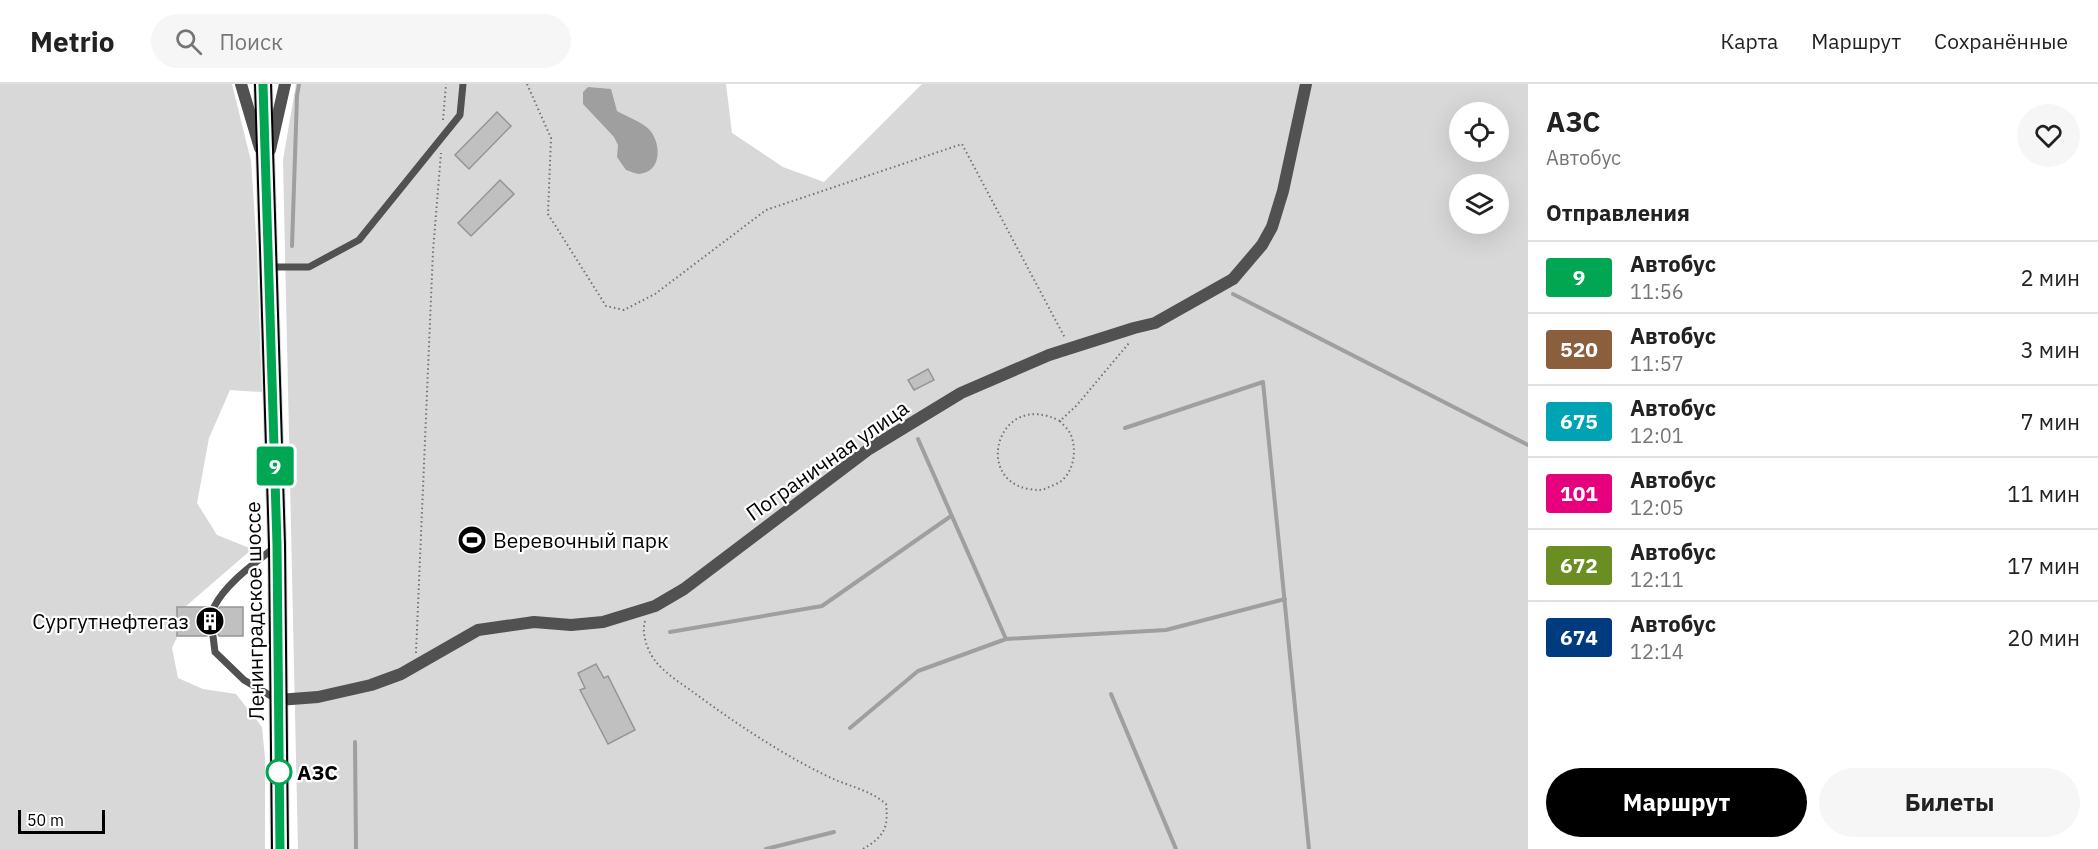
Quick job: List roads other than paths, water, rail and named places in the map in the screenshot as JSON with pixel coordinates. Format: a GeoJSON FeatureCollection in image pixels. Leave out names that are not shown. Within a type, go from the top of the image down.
{"type":"FeatureCollection","features":[{"type":"Feature","properties":{"kind":"highway","name":"Ленинградское шоссе"},"geometry":{"type":"LineString","coordinates":[[263,84],[277,545],[280,849]]}},
{"type":"Feature","properties":{"kind":"street"},"geometry":{"type":"LineString","coordinates":[[241,84],[266,166]]}},
{"type":"Feature","properties":{"kind":"street"},"geometry":{"type":"LineString","coordinates":[[266,166],[285,84]]}},
{"type":"Feature","properties":{"kind":"street","name":"Пограничная улица"},"geometry":{"type":"LineString","coordinates":[[278,700],[318,697],[371,685],[401,674],[478,630],[534,622],[577,625],[603,622],[656,606],[684,589],[834,474],[895,432],[961,393],[1071,348],[1155,323],[1224,285],[1233,279],[1249,261],[1262,245],[1272,227],[1283,191],[1306,84]]}},
{"type":"Feature","properties":{"kind":"lane"},"geometry":{"type":"LineString","coordinates":[[269,267],[309,267],[359,240],[460,115],[463,84]]}},
{"type":"Feature","properties":{"kind":"lane"},"geometry":{"type":"LineString","coordinates":[[214,607],[219,598],[249,568],[277,545]]}},
{"type":"Feature","properties":{"kind":"lane"},"geometry":{"type":"LineString","coordinates":[[213,636],[215,652],[244,680],[278,700]]}},
{"type":"Feature","properties":{"kind":"waterway"},"geometry":{"type":"LineString","coordinates":[[292,246],[299,84]]}},
{"type":"Feature","properties":{"kind":"waterway"},"geometry":{"type":"LineString","coordinates":[[1233,294],[1528,445]]}},
{"type":"Feature","properties":{"kind":"waterway"},"geometry":{"type":"LineString","coordinates":[[1125,428],[1263,382],[1309,849]]}},
{"type":"Feature","properties":{"kind":"waterway"},"geometry":{"type":"LineString","coordinates":[[918,439],[1006,639]]}},
{"type":"Feature","properties":{"kind":"waterway"},"geometry":{"type":"LineString","coordinates":[[670,632],[822,606],[951,516]]}},
{"type":"Feature","properties":{"kind":"waterway"},"geometry":{"type":"LineString","coordinates":[[850,728],[918,671],[1006,639],[1166,630],[1285,599]]}},
{"type":"Feature","properties":{"kind":"waterway"},"geometry":{"type":"LineString","coordinates":[[1111,694],[1176,849]]}},
{"type":"Feature","properties":{"kind":"waterway"},"geometry":{"type":"LineString","coordinates":[[355,742],[356,849]]}},
{"type":"Feature","properties":{"kind":"waterway"},"geometry":{"type":"LineString","coordinates":[[766,849],[834,832]]}},
{"type":"Feature","properties":{"kind":"place","name":"Веревочный парк"},"geometry":{"type":"Point","coordinates":[472,540]}},
{"type":"Feature","properties":{"kind":"place","name":"Сургутнефтегаз"},"geometry":{"type":"Point","coordinates":[210,621]}},
{"type":"Feature","properties":{"kind":"place","name":"АЗС"},"geometry":{"type":"Point","coordinates":[279,772]}}]}
